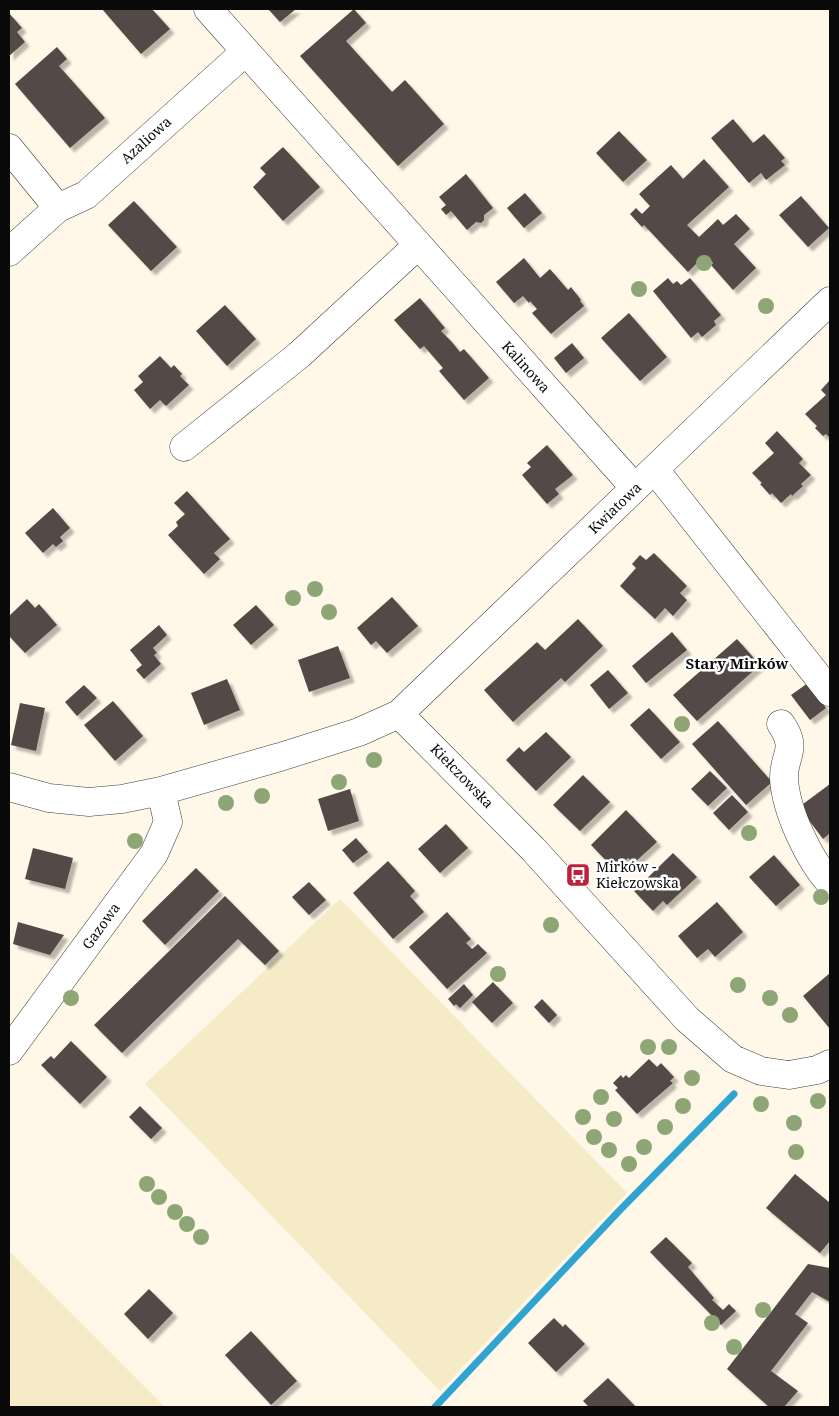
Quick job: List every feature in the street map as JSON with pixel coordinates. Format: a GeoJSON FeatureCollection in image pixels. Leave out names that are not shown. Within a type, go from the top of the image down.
{"type":"FeatureCollection","features":[{"type":"Feature","properties":{"kind":"street"},"geometry":{"type":"LineString","coordinates":[[208,9],[245,52]]}},
{"type":"Feature","properties":{"kind":"street","name":"Azaliowa"},"geometry":{"type":"LineString","coordinates":[[9,252],[58,208],[86,195],[245,52]]}},
{"type":"Feature","properties":{"kind":"street","name":"Kalinowa"},"geometry":{"type":"LineString","coordinates":[[245,52],[635,488]]}},
{"type":"Feature","properties":{"kind":"street"},"geometry":{"type":"LineString","coordinates":[[9,148],[58,208]]}},
{"type":"Feature","properties":{"kind":"street"},"geometry":{"type":"LineString","coordinates":[[184,447],[299,356],[417,246]]}},
{"type":"Feature","properties":{"kind":"street","name":"Kwiatowa"},"geometry":{"type":"LineString","coordinates":[[399,714],[830,301]]}},
{"type":"Feature","properties":{"kind":"street"},"geometry":{"type":"LineString","coordinates":[[655,470],[830,692]]}},
{"type":"Feature","properties":{"kind":"street"},"geometry":{"type":"LineString","coordinates":[[9,787],[49,798],[105,802],[161,791],[324,743],[359,732],[399,714]]}},
{"type":"Feature","properties":{"kind":"street","name":"Kiełczowska"},"geometry":{"type":"LineString","coordinates":[[399,714],[532,849],[687,1019],[733,1059],[760,1071],[789,1075],[817,1070],[830,1064]]}},
{"type":"Feature","properties":{"kind":"street"},"geometry":{"type":"LineString","coordinates":[[780,724],[786,732],[790,745],[784,777],[787,800],[802,836],[822,874],[830,883]]}},
{"type":"Feature","properties":{"kind":"street","name":"Gazowa"},"geometry":{"type":"LineString","coordinates":[[9,1051],[154,854],[168,822],[161,791]]}},
{"type":"Feature","properties":{"kind":"shaded area"},"geometry":{"type":"Polygon","coordinates":[[[340,899],[627,1193],[440,1391],[145,1084],[340,899]]]}},
{"type":"Feature","properties":{"kind":"shaded area"},"geometry":{"type":"Polygon","coordinates":[[[9,1251],[165,1407],[9,1407],[9,1251]]]}},
{"type":"Feature","properties":{"kind":"building"},"geometry":{"type":"Polygon","coordinates":[[[102,9],[152,9],[170,29],[141,54],[102,9]]]}},
{"type":"Feature","properties":{"kind":"building"},"geometry":{"type":"Polygon","coordinates":[[[270,9],[296,9],[280,22],[270,9]]]}},
{"type":"Feature","properties":{"kind":"building"},"geometry":{"type":"Polygon","coordinates":[[[354,9],[366,23],[346,41],[392,92],[405,80],[444,124],[398,166],[300,56],[354,9]]]}},
{"type":"Feature","properties":{"kind":"building"},"geometry":{"type":"Polygon","coordinates":[[[9,13],[22,28],[17,32],[25,42],[9,56],[9,13]]]}},
{"type":"Feature","properties":{"kind":"building"},"geometry":{"type":"Polygon","coordinates":[[[57,47],[67,59],[59,66],[105,118],[70,148],[15,84],[57,47]]]}},
{"type":"Feature","properties":{"kind":"building"},"geometry":{"type":"Polygon","coordinates":[[[733,119],[753,143],[764,134],[785,158],[781,161],[785,165],[766,180],[761,173],[749,183],[711,138],[733,119]]]}},
{"type":"Feature","properties":{"kind":"building"},"geometry":{"type":"Polygon","coordinates":[[[619,131],[647,160],[623,182],[596,153],[619,131]]]}},
{"type":"Feature","properties":{"kind":"building"},"geometry":{"type":"Polygon","coordinates":[[[283,147],[320,187],[283,221],[253,187],[266,174],[260,168],[283,147]]]}},
{"type":"Feature","properties":{"kind":"building"},"geometry":{"type":"Polygon","coordinates":[[[704,159],[729,187],[687,225],[699,237],[718,219],[723,225],[736,214],[750,229],[734,244],[756,268],[733,290],[711,265],[713,263],[705,255],[688,272],[644,225],[642,227],[630,214],[636,208],[642,214],[650,206],[639,194],[671,165],[683,179],[704,159]]]}},
{"type":"Feature","properties":{"kind":"building"},"geometry":{"type":"Polygon","coordinates":[[[466,174],[493,208],[484,215],[484,220],[481,223],[476,222],[467,230],[451,211],[446,215],[441,209],[446,205],[439,197],[466,174]]]}},
{"type":"Feature","properties":{"kind":"building"},"geometry":{"type":"Polygon","coordinates":[[[525,193],[542,213],[524,228],[507,208],[525,193]]]}},
{"type":"Feature","properties":{"kind":"building"},"geometry":{"type":"Polygon","coordinates":[[[801,196],[829,228],[808,247],[779,215],[801,196]]]}},
{"type":"Feature","properties":{"kind":"building"},"geometry":{"type":"Polygon","coordinates":[[[134,201],[177,247],[151,271],[108,225],[134,201]]]}},
{"type":"Feature","properties":{"kind":"building"},"geometry":{"type":"Polygon","coordinates":[[[524,258],[540,278],[550,269],[568,290],[571,287],[584,306],[551,334],[532,313],[537,309],[530,301],[529,303],[523,296],[514,303],[496,282],[524,258]]]}},
{"type":"Feature","properties":{"kind":"building"},"geometry":{"type":"Polygon","coordinates":[[[668,278],[673,284],[677,281],[681,285],[690,278],[721,315],[714,321],[716,325],[702,337],[698,332],[691,338],[653,291],[668,278]]]}},
{"type":"Feature","properties":{"kind":"building"},"geometry":{"type":"Polygon","coordinates":[[[420,298],[445,328],[441,331],[460,352],[464,349],[489,378],[464,400],[439,371],[443,368],[424,346],[420,349],[394,320],[420,298]]]}},
{"type":"Feature","properties":{"kind":"building"},"geometry":{"type":"Polygon","coordinates":[[[225,305],[256,339],[227,366],[196,331],[225,305]]]}},
{"type":"Feature","properties":{"kind":"building"},"geometry":{"type":"Polygon","coordinates":[[[629,313],[667,357],[640,381],[601,338],[629,313]]]}},
{"type":"Feature","properties":{"kind":"building"},"geometry":{"type":"Polygon","coordinates":[[[572,343],[584,358],[566,373],[554,358],[572,343]]]}},
{"type":"Feature","properties":{"kind":"building"},"geometry":{"type":"Polygon","coordinates":[[[160,356],[171,368],[174,365],[182,374],[180,376],[189,385],[166,406],[160,400],[150,409],[134,390],[143,382],[138,376],[160,356]]]}},
{"type":"Feature","properties":{"kind":"building"},"geometry":{"type":"Polygon","coordinates":[[[830,380],[830,438],[826,434],[823,436],[815,428],[817,426],[805,414],[826,395],[821,390],[830,380]]]}},
{"type":"Feature","properties":{"kind":"building"},"geometry":{"type":"Polygon","coordinates":[[[777,431],[803,459],[799,463],[811,475],[801,484],[803,486],[781,503],[772,493],[770,495],[752,473],[774,453],[765,443],[777,431]]]}},
{"type":"Feature","properties":{"kind":"building"},"geometry":{"type":"Polygon","coordinates":[[[547,445],[573,475],[555,489],[559,494],[547,504],[522,475],[531,467],[527,463],[547,445]]]}},
{"type":"Feature","properties":{"kind":"building"},"geometry":{"type":"Polygon","coordinates":[[[187,491],[230,539],[214,553],[220,559],[204,574],[168,535],[178,526],[176,522],[185,514],[174,503],[187,491]]]}},
{"type":"Feature","properties":{"kind":"building"},"geometry":{"type":"Polygon","coordinates":[[[53,508],[70,528],[60,537],[63,541],[56,547],[53,544],[43,553],[25,533],[53,508]]]}},
{"type":"Feature","properties":{"kind":"building"},"geometry":{"type":"Polygon","coordinates":[[[654,553],[687,586],[680,593],[687,600],[673,616],[665,608],[655,619],[620,586],[636,568],[632,564],[640,555],[646,560],[654,553]]]}},
{"type":"Feature","properties":{"kind":"building"},"geometry":{"type":"Polygon","coordinates":[[[392,597],[418,626],[387,653],[376,641],[371,645],[357,628],[392,597]]]}},
{"type":"Feature","properties":{"kind":"building"},"geometry":{"type":"Polygon","coordinates":[[[27,599],[35,608],[39,604],[57,625],[25,653],[9,636],[9,616],[27,599]]]}},
{"type":"Feature","properties":{"kind":"building"},"geometry":{"type":"Polygon","coordinates":[[[256,605],[274,625],[251,645],[233,625],[256,605]]]}},
{"type":"Feature","properties":{"kind":"building"},"geometry":{"type":"Polygon","coordinates":[[[578,619],[603,646],[565,682],[561,678],[513,722],[484,690],[537,642],[545,650],[578,619]]]}},
{"type":"Feature","properties":{"kind":"building"},"geometry":{"type":"Polygon","coordinates":[[[159,625],[167,635],[153,648],[157,653],[154,655],[161,664],[144,679],[136,670],[142,665],[130,650],[159,625]]]}},
{"type":"Feature","properties":{"kind":"building"},"geometry":{"type":"Polygon","coordinates":[[[672,632],[687,650],[646,683],[632,666],[672,632]]]}},
{"type":"Feature","properties":{"kind":"building"},"geometry":{"type":"Polygon","coordinates":[[[737,639],[760,665],[697,721],[673,695],[737,639]]]}},
{"type":"Feature","properties":{"kind":"building"},"geometry":{"type":"Polygon","coordinates":[[[338,646],[350,678],[309,692],[298,660],[338,646]]]}},
{"type":"Feature","properties":{"kind":"building"},"geometry":{"type":"Polygon","coordinates":[[[608,670],[628,693],[609,709],[590,685],[608,670]]]}},
{"type":"Feature","properties":{"kind":"building"},"geometry":{"type":"Polygon","coordinates":[[[227,679],[240,710],[204,725],[191,693],[227,679]]]}},
{"type":"Feature","properties":{"kind":"building"},"geometry":{"type":"Polygon","coordinates":[[[808,683],[826,708],[810,720],[791,695],[808,683]]]}},
{"type":"Feature","properties":{"kind":"building"},"geometry":{"type":"Polygon","coordinates":[[[84,685],[97,698],[77,716],[65,702],[84,685]]]}},
{"type":"Feature","properties":{"kind":"building"},"geometry":{"type":"Polygon","coordinates":[[[113,701],[143,736],[115,761],[84,725],[113,701]]]}},
{"type":"Feature","properties":{"kind":"building"},"geometry":{"type":"Polygon","coordinates":[[[20,703],[45,708],[36,751],[11,745],[20,703]]]}},
{"type":"Feature","properties":{"kind":"building"},"geometry":{"type":"Polygon","coordinates":[[[649,708],[680,742],[661,759],[630,725],[649,708]]]}},
{"type":"Feature","properties":{"kind":"building"},"geometry":{"type":"Polygon","coordinates":[[[718,721],[772,782],[746,805],[692,744],[718,721]]]}},
{"type":"Feature","properties":{"kind":"building"},"geometry":{"type":"Polygon","coordinates":[[[546,732],[571,757],[536,791],[506,760],[519,747],[524,752],[546,732]]]}},
{"type":"Feature","properties":{"kind":"building"},"geometry":{"type":"Polygon","coordinates":[[[710,771],[727,788],[708,806],[691,789],[710,771]]]}},
{"type":"Feature","properties":{"kind":"building"},"geometry":{"type":"Polygon","coordinates":[[[583,775],[610,802],[580,831],[553,805],[583,775]]]}},
{"type":"Feature","properties":{"kind":"building"},"geometry":{"type":"Polygon","coordinates":[[[830,784],[830,833],[823,839],[799,807],[830,784]]]}},
{"type":"Feature","properties":{"kind":"building"},"geometry":{"type":"Polygon","coordinates":[[[350,789],[359,821],[328,831],[318,799],[350,789]]]}},
{"type":"Feature","properties":{"kind":"building"},"geometry":{"type":"Polygon","coordinates":[[[732,795],[748,812],[729,830],[713,813],[732,795]]]}},
{"type":"Feature","properties":{"kind":"building"},"geometry":{"type":"Polygon","coordinates":[[[626,810],[657,842],[634,863],[628,858],[615,870],[591,845],[626,810]]]}},
{"type":"Feature","properties":{"kind":"building"},"geometry":{"type":"Polygon","coordinates":[[[446,824],[468,848],[440,873],[418,849],[446,824]]]}},
{"type":"Feature","properties":{"kind":"building"},"geometry":{"type":"Polygon","coordinates":[[[356,838],[368,852],[353,863],[342,850],[356,838]]]}},
{"type":"Feature","properties":{"kind":"building"},"geometry":{"type":"Polygon","coordinates":[[[33,848],[73,858],[65,889],[25,879],[33,848]]]}},
{"type":"Feature","properties":{"kind":"building"},"geometry":{"type":"Polygon","coordinates":[[[673,853],[697,877],[667,905],[663,901],[653,911],[634,891],[673,853]]]}},
{"type":"Feature","properties":{"kind":"building"},"geometry":{"type":"Polygon","coordinates":[[[774,855],[800,885],[776,906],[749,877],[774,855]]]}},
{"type":"Feature","properties":{"kind":"building"},"geometry":{"type":"Polygon","coordinates":[[[388,861],[415,891],[410,896],[424,912],[393,939],[353,893],[388,861]]]}},
{"type":"Feature","properties":{"kind":"building"},"geometry":{"type":"Polygon","coordinates":[[[196,868],[219,891],[165,945],[142,921],[196,868]]]}},
{"type":"Feature","properties":{"kind":"building"},"geometry":{"type":"Polygon","coordinates":[[[309,882],[326,900],[309,915],[292,897],[309,882]]]}},
{"type":"Feature","properties":{"kind":"building"},"geometry":{"type":"Polygon","coordinates":[[[225,896],[279,951],[265,965],[238,939],[122,1053],[94,1025],[225,896]]]}},
{"type":"Feature","properties":{"kind":"building"},"geometry":{"type":"Polygon","coordinates":[[[717,902],[743,932],[715,957],[708,949],[697,958],[678,936],[717,902]]]}},
{"type":"Feature","properties":{"kind":"building"},"geometry":{"type":"Polygon","coordinates":[[[447,912],[471,939],[466,943],[472,949],[478,944],[487,953],[447,989],[409,947],[447,912]]]}},
{"type":"Feature","properties":{"kind":"building"},"geometry":{"type":"Polygon","coordinates":[[[18,922],[64,935],[50,955],[13,944],[18,922]]]}},
{"type":"Feature","properties":{"kind":"building"},"geometry":{"type":"Polygon","coordinates":[[[830,973],[830,1029],[803,996],[830,973]]]}},
{"type":"Feature","properties":{"kind":"building"},"geometry":{"type":"Polygon","coordinates":[[[493,982],[513,1003],[492,1023],[472,1002],[493,982]]]}},
{"type":"Feature","properties":{"kind":"building"},"geometry":{"type":"Polygon","coordinates":[[[464,984],[473,995],[460,1008],[456,1004],[454,1006],[448,999],[464,984]]]}},
{"type":"Feature","properties":{"kind":"building"},"geometry":{"type":"Polygon","coordinates":[[[542,999],[557,1015],[549,1023],[534,1007],[542,999]]]}},
{"type":"Feature","properties":{"kind":"building"},"geometry":{"type":"Polygon","coordinates":[[[71,1041],[107,1077],[80,1104],[41,1065],[51,1056],[54,1059],[71,1041]]]}},
{"type":"Feature","properties":{"kind":"building"},"geometry":{"type":"Polygon","coordinates":[[[649,1059],[657,1067],[661,1063],[674,1077],[670,1081],[673,1083],[637,1114],[615,1090],[618,1088],[613,1083],[621,1075],[623,1078],[626,1075],[629,1078],[649,1059]]]}},
{"type":"Feature","properties":{"kind":"building"},"geometry":{"type":"Polygon","coordinates":[[[140,1106],[162,1128],[151,1139],[129,1117],[140,1106]]]}},
{"type":"Feature","properties":{"kind":"building"},"geometry":{"type":"Polygon","coordinates":[[[795,1174],[830,1203],[830,1241],[820,1253],[766,1208],[795,1174]]]}},
{"type":"Feature","properties":{"kind":"building"},"geometry":{"type":"Polygon","coordinates":[[[666,1237],[692,1263],[688,1267],[714,1298],[712,1300],[723,1310],[729,1304],[736,1311],[721,1325],[650,1252],[666,1237]]]}},
{"type":"Feature","properties":{"kind":"building"},"geometry":{"type":"Polygon","coordinates":[[[808,1264],[830,1268],[830,1302],[812,1292],[795,1314],[808,1323],[771,1371],[798,1391],[784,1407],[769,1407],[727,1369],[808,1264]]]}},
{"type":"Feature","properties":{"kind":"building"},"geometry":{"type":"Polygon","coordinates":[[[149,1289],[173,1313],[148,1339],[124,1314],[149,1289]]]}},
{"type":"Feature","properties":{"kind":"building"},"geometry":{"type":"Polygon","coordinates":[[[554,1318],[563,1327],[565,1324],[585,1344],[556,1372],[528,1343],[554,1318]]]}},
{"type":"Feature","properties":{"kind":"building"},"geometry":{"type":"Polygon","coordinates":[[[251,1331],[297,1381],[271,1405],[225,1355],[251,1331]]]}},
{"type":"Feature","properties":{"kind":"building"},"geometry":{"type":"Polygon","coordinates":[[[608,1378],[634,1407],[589,1407],[583,1401],[608,1378]]]}},
{"type":"Feature","properties":{"kind":"waterway"},"geometry":{"type":"LineString","coordinates":[[435,1407],[619,1211],[734,1094]]}},
{"type":"Feature","properties":{"kind":"place","name":"Mirków - Kiełczowska"},"geometry":{"type":"Point","coordinates":[578,875]}},
{"type":"Feature","properties":{"kind":"district","name":"Stary Mirków"},"geometry":{"type":"Point","coordinates":[737,664]}}]}
